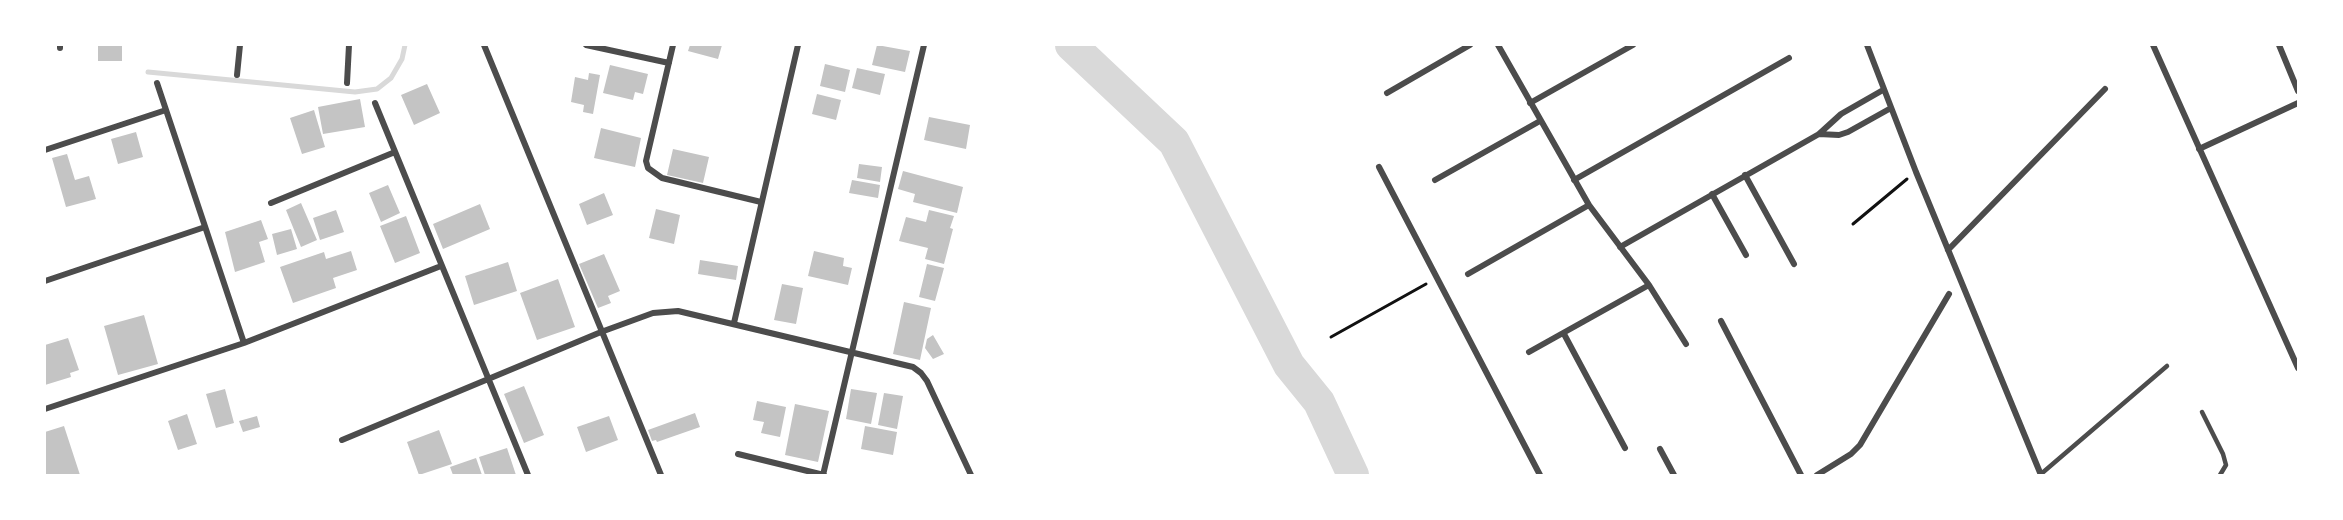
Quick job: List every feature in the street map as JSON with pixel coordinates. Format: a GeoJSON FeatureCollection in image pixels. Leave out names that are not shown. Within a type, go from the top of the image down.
{"type":"FeatureCollection","features":[{"type":"Feature","properties":{"kind":"street"},"geometry":{"type":"LineString","coordinates":[[237,75],[240,45]]}},
{"type":"Feature","properties":{"kind":"street"},"geometry":{"type":"LineString","coordinates":[[346,83],[349,45]]}},
{"type":"Feature","properties":{"kind":"street"},"geometry":{"type":"LineString","coordinates":[[484,45],[661,475]]}},
{"type":"Feature","properties":{"kind":"street"},"geometry":{"type":"LineString","coordinates":[[586,45],[669,63]]}},
{"type":"Feature","properties":{"kind":"street"},"geometry":{"type":"LineString","coordinates":[[673,45],[646,161],[648,168],[662,178],[761,202]]}},
{"type":"Feature","properties":{"kind":"street"},"geometry":{"type":"LineString","coordinates":[[734,323],[798,45]]}},
{"type":"Feature","properties":{"kind":"street"},"geometry":{"type":"LineString","coordinates":[[738,454],[824,475],[924,45]]}},
{"type":"Feature","properties":{"kind":"street"},"geometry":{"type":"LineString","coordinates":[[1387,93],[1470,45]]}},
{"type":"Feature","properties":{"kind":"street"},"geometry":{"type":"LineString","coordinates":[[1498,45],[1589,205],[1649,285],[1686,345]]}},
{"type":"Feature","properties":{"kind":"street"},"geometry":{"type":"LineString","coordinates":[[1530,103],[1633,45]]}},
{"type":"Feature","properties":{"kind":"street"},"geometry":{"type":"LineString","coordinates":[[1866,45],[2041,474]]}},
{"type":"Feature","properties":{"kind":"street"},"geometry":{"type":"LineString","coordinates":[[2153,45],[2296,357],[2298,368]]}},
{"type":"Feature","properties":{"kind":"street"},"geometry":{"type":"LineString","coordinates":[[2279,45],[2298,91]]}},
{"type":"Feature","properties":{"kind":"street"},"geometry":{"type":"LineString","coordinates":[[1574,180],[1789,58]]}},
{"type":"Feature","properties":{"kind":"street"},"geometry":{"type":"LineString","coordinates":[[157,83],[244,343]]}},
{"type":"Feature","properties":{"kind":"street"},"geometry":{"type":"LineString","coordinates":[[1948,250],[2105,88]]}},
{"type":"Feature","properties":{"kind":"street"},"geometry":{"type":"LineString","coordinates":[[1620,247],[1819,134],[1840,114],[1883,90]]}},
{"type":"Feature","properties":{"kind":"street"},"geometry":{"type":"LineString","coordinates":[[375,103],[528,475]]}},
{"type":"Feature","properties":{"kind":"street"},"geometry":{"type":"LineString","coordinates":[[2199,149],[2298,104]]}},
{"type":"Feature","properties":{"kind":"street"},"geometry":{"type":"LineString","coordinates":[[1819,134],[1839,135],[1848,132],[1891,108]]}},
{"type":"Feature","properties":{"kind":"street"},"geometry":{"type":"LineString","coordinates":[[45,150],[166,110]]}},
{"type":"Feature","properties":{"kind":"street"},"geometry":{"type":"LineString","coordinates":[[1435,180],[1540,121]]}},
{"type":"Feature","properties":{"kind":"street"},"geometry":{"type":"LineString","coordinates":[[271,203],[395,152]]}},
{"type":"Feature","properties":{"kind":"street"},"geometry":{"type":"LineString","coordinates":[[1379,167],[1540,475]]}},
{"type":"Feature","properties":{"kind":"street"},"geometry":{"type":"LineString","coordinates":[[1745,175],[1794,264]]}},
{"type":"Feature","properties":{"kind":"street"},"geometry":{"type":"LineString","coordinates":[[1712,194],[1746,255]]}},
{"type":"Feature","properties":{"kind":"street"},"geometry":{"type":"LineString","coordinates":[[1468,274],[1589,205]]}},
{"type":"Feature","properties":{"kind":"street"},"geometry":{"type":"LineString","coordinates":[[45,281],[205,227]]}},
{"type":"Feature","properties":{"kind":"street"},"geometry":{"type":"LineString","coordinates":[[45,409],[244,343],[441,266]]}},
{"type":"Feature","properties":{"kind":"street"},"geometry":{"type":"LineString","coordinates":[[1529,352],[1649,285]]}},
{"type":"Feature","properties":{"kind":"street"},"geometry":{"type":"LineString","coordinates":[[1817,475],[1851,454],[1860,445],[1949,294]]}},
{"type":"Feature","properties":{"kind":"street"},"geometry":{"type":"LineString","coordinates":[[342,440],[601,332],[653,313],[666,311],[734,323],[913,367],[921,373],[971,475]]}},
{"type":"Feature","properties":{"kind":"street"},"geometry":{"type":"LineString","coordinates":[[1721,321],[1801,475]]}},
{"type":"Feature","properties":{"kind":"street"},"geometry":{"type":"LineString","coordinates":[[1564,334],[1625,448]]}},
{"type":"Feature","properties":{"kind":"street"},"geometry":{"type":"LineString","coordinates":[[1660,449],[1674,475]]}},
{"type":"Feature","properties":{"kind":"lane"},"geometry":{"type":"LineString","coordinates":[[2041,474],[2167,366]]}},
{"type":"Feature","properties":{"kind":"lane"},"geometry":{"type":"LineString","coordinates":[[2202,412],[2223,454],[2226,465],[2220,475]]}},
{"type":"Feature","properties":{"kind":"path"},"geometry":{"type":"LineString","coordinates":[[1853,224],[1916,172]]}},
{"type":"Feature","properties":{"kind":"path"},"geometry":{"type":"LineString","coordinates":[[1331,337],[1437,278]]}},
{"type":"Feature","properties":{"kind":"building"},"geometry":{"type":"Polygon","coordinates":[[[98,45],[122,45],[122,61],[98,61],[98,45]]]}},
{"type":"Feature","properties":{"kind":"building"},"geometry":{"type":"Polygon","coordinates":[[[690,45],[722,45],[718,59],[688,51],[690,45]]]}},
{"type":"Feature","properties":{"kind":"building"},"geometry":{"type":"Polygon","coordinates":[[[877,45],[910,51],[905,72],[872,65],[877,45]]]}},
{"type":"Feature","properties":{"kind":"building"},"geometry":{"type":"Polygon","coordinates":[[[825,64],[850,70],[845,92],[820,86],[825,64]]]}},
{"type":"Feature","properties":{"kind":"building"},"geometry":{"type":"Polygon","coordinates":[[[610,65],[648,74],[643,94],[635,92],[633,100],[603,93],[610,65]]]}},
{"type":"Feature","properties":{"kind":"building"},"geometry":{"type":"Polygon","coordinates":[[[857,68],[885,74],[880,95],[852,88],[857,68]]]}},
{"type":"Feature","properties":{"kind":"building"},"geometry":{"type":"Polygon","coordinates":[[[589,73],[600,75],[593,114],[583,112],[584,105],[571,102],[575,77],[588,80],[589,73]]]}},
{"type":"Feature","properties":{"kind":"building"},"geometry":{"type":"Polygon","coordinates":[[[427,84],[440,113],[414,125],[401,95],[427,84]]]}},
{"type":"Feature","properties":{"kind":"building"},"geometry":{"type":"Polygon","coordinates":[[[817,94],[841,100],[836,120],[812,114],[817,94]]]}},
{"type":"Feature","properties":{"kind":"building"},"geometry":{"type":"Polygon","coordinates":[[[360,99],[365,127],[323,134],[318,107],[360,99]]]}},
{"type":"Feature","properties":{"kind":"building"},"geometry":{"type":"Polygon","coordinates":[[[314,110],[325,147],[302,154],[290,118],[314,110]]]}},
{"type":"Feature","properties":{"kind":"building"},"geometry":{"type":"Polygon","coordinates":[[[929,117],[970,125],[966,149],[924,140],[929,117]]]}},
{"type":"Feature","properties":{"kind":"building"},"geometry":{"type":"Polygon","coordinates":[[[601,128],[641,138],[635,167],[594,158],[601,128]]]}},
{"type":"Feature","properties":{"kind":"building"},"geometry":{"type":"Polygon","coordinates":[[[136,132],[143,157],[118,164],[111,139],[136,132]]]}},
{"type":"Feature","properties":{"kind":"building"},"geometry":{"type":"Polygon","coordinates":[[[673,149],[709,157],[703,183],[667,175],[673,149]]]}},
{"type":"Feature","properties":{"kind":"building"},"geometry":{"type":"Polygon","coordinates":[[[67,154],[75,180],[89,176],[96,199],[66,207],[52,158],[67,154]]]}},
{"type":"Feature","properties":{"kind":"building"},"geometry":{"type":"Polygon","coordinates":[[[859,164],[882,167],[880,182],[857,178],[859,164]]]}},
{"type":"Feature","properties":{"kind":"building"},"geometry":{"type":"Polygon","coordinates":[[[903,171],[963,187],[957,213],[913,202],[915,194],[898,189],[903,171]]]}},
{"type":"Feature","properties":{"kind":"building"},"geometry":{"type":"Polygon","coordinates":[[[852,180],[880,185],[878,198],[849,193],[852,180]]]}},
{"type":"Feature","properties":{"kind":"building"},"geometry":{"type":"Polygon","coordinates":[[[388,185],[400,213],[381,222],[369,193],[388,185]]]}},
{"type":"Feature","properties":{"kind":"building"},"geometry":{"type":"Polygon","coordinates":[[[604,193],[613,215],[587,225],[579,204],[604,193]]]}},
{"type":"Feature","properties":{"kind":"building"},"geometry":{"type":"Polygon","coordinates":[[[301,203],[317,240],[301,247],[286,210],[301,203]]]}},
{"type":"Feature","properties":{"kind":"building"},"geometry":{"type":"Polygon","coordinates":[[[480,204],[490,229],[443,249],[433,224],[480,204]]]}},
{"type":"Feature","properties":{"kind":"building"},"geometry":{"type":"Polygon","coordinates":[[[656,209],[680,215],[674,244],[649,238],[656,209]]]}},
{"type":"Feature","properties":{"kind":"building"},"geometry":{"type":"Polygon","coordinates":[[[336,210],[344,232],[320,240],[313,218],[336,210]]]}},
{"type":"Feature","properties":{"kind":"building"},"geometry":{"type":"Polygon","coordinates":[[[929,210],[954,216],[944,264],[925,259],[928,248],[899,241],[906,217],[926,222],[929,210]]]}},
{"type":"Feature","properties":{"kind":"building"},"geometry":{"type":"Polygon","coordinates":[[[406,216],[420,253],[395,263],[380,226],[406,216]]]}},
{"type":"Feature","properties":{"kind":"building"},"geometry":{"type":"Polygon","coordinates":[[[261,220],[268,239],[259,242],[265,262],[235,272],[225,232],[261,220]]]}},
{"type":"Feature","properties":{"kind":"building"},"geometry":{"type":"Polygon","coordinates":[[[291,229],[297,249],[277,255],[272,234],[291,229]]]}},
{"type":"Feature","properties":{"kind":"building"},"geometry":{"type":"Polygon","coordinates":[[[351,251],[357,270],[333,278],[336,288],[293,303],[280,267],[324,252],[326,259],[351,251]]]}},
{"type":"Feature","properties":{"kind":"building"},"geometry":{"type":"Polygon","coordinates":[[[814,251],[844,258],[843,266],[852,268],[848,285],[808,276],[814,251]]]}},
{"type":"Feature","properties":{"kind":"building"},"geometry":{"type":"Polygon","coordinates":[[[604,254],[620,291],[608,296],[611,303],[598,308],[579,264],[604,254]]]}},
{"type":"Feature","properties":{"kind":"building"},"geometry":{"type":"Polygon","coordinates":[[[700,260],[738,266],[736,280],[698,274],[700,260]]]}},
{"type":"Feature","properties":{"kind":"building"},"geometry":{"type":"Polygon","coordinates":[[[508,262],[517,291],[474,305],[465,276],[508,262]]]}},
{"type":"Feature","properties":{"kind":"building"},"geometry":{"type":"Polygon","coordinates":[[[927,264],[944,268],[935,301],[919,297],[927,264]]]}},
{"type":"Feature","properties":{"kind":"building"},"geometry":{"type":"Polygon","coordinates":[[[558,279],[575,327],[537,340],[520,293],[558,279]]]}},
{"type":"Feature","properties":{"kind":"building"},"geometry":{"type":"Polygon","coordinates":[[[782,284],[803,288],[796,324],[774,320],[782,284]]]}},
{"type":"Feature","properties":{"kind":"building"},"geometry":{"type":"Polygon","coordinates":[[[904,302],[931,308],[920,360],[893,354],[904,302]]]}},
{"type":"Feature","properties":{"kind":"building"},"geometry":{"type":"Polygon","coordinates":[[[144,315],[158,364],[118,375],[104,326],[144,315]]]}},
{"type":"Feature","properties":{"kind":"building"},"geometry":{"type":"Polygon","coordinates":[[[933,335],[944,354],[933,359],[925,348],[927,339],[933,335]]]}},
{"type":"Feature","properties":{"kind":"building"},"geometry":{"type":"Polygon","coordinates":[[[68,338],[79,370],[70,373],[71,377],[45,385],[45,345],[68,338]]]}},
{"type":"Feature","properties":{"kind":"building"},"geometry":{"type":"Polygon","coordinates":[[[524,386],[544,435],[524,443],[504,394],[524,386]]]}},
{"type":"Feature","properties":{"kind":"building"},"geometry":{"type":"Polygon","coordinates":[[[225,389],[234,423],[216,428],[206,394],[225,389]]]}},
{"type":"Feature","properties":{"kind":"building"},"geometry":{"type":"Polygon","coordinates":[[[851,389],[877,393],[871,424],[846,419],[851,389]]]}},
{"type":"Feature","properties":{"kind":"building"},"geometry":{"type":"Polygon","coordinates":[[[884,393],[903,396],[897,429],[878,425],[884,393]]]}},
{"type":"Feature","properties":{"kind":"building"},"geometry":{"type":"Polygon","coordinates":[[[757,401],[786,407],[780,437],[761,433],[764,422],[753,420],[757,401]]]}},
{"type":"Feature","properties":{"kind":"building"},"geometry":{"type":"Polygon","coordinates":[[[795,404],[829,411],[818,462],[785,455],[795,404]]]}},
{"type":"Feature","properties":{"kind":"building"},"geometry":{"type":"Polygon","coordinates":[[[695,413],[700,427],[657,442],[652,441],[648,430],[695,413]]]}},
{"type":"Feature","properties":{"kind":"building"},"geometry":{"type":"Polygon","coordinates":[[[187,414],[197,444],[178,450],[168,421],[187,414]]]}},
{"type":"Feature","properties":{"kind":"building"},"geometry":{"type":"Polygon","coordinates":[[[257,416],[260,427],[243,432],[239,421],[257,416]]]}},
{"type":"Feature","properties":{"kind":"building"},"geometry":{"type":"Polygon","coordinates":[[[609,416],[618,440],[586,452],[577,427],[609,416]]]}},
{"type":"Feature","properties":{"kind":"building"},"geometry":{"type":"Polygon","coordinates":[[[64,426],[80,475],[45,475],[45,432],[64,426]]]}},
{"type":"Feature","properties":{"kind":"building"},"geometry":{"type":"Polygon","coordinates":[[[865,426],[897,432],[893,455],[861,449],[865,426]]]}},
{"type":"Feature","properties":{"kind":"building"},"geometry":{"type":"Polygon","coordinates":[[[439,430],[452,464],[419,475],[407,442],[439,430]]]}},
{"type":"Feature","properties":{"kind":"building"},"geometry":{"type":"Polygon","coordinates":[[[507,448],[516,475],[485,475],[479,457],[507,448]]]}},
{"type":"Feature","properties":{"kind":"building"},"geometry":{"type":"Polygon","coordinates":[[[476,458],[482,475],[453,475],[450,467],[476,458]]]}},
{"type":"Feature","properties":{"kind":"waterway"},"geometry":{"type":"LineString","coordinates":[[148,72],[355,92],[377,89],[391,78],[402,59],[405,45]]}},
{"type":"Feature","properties":{"kind":"waterway"},"geometry":{"type":"LineString","coordinates":[[1071,45],[1174,142],[1289,365],[1319,402],[1353,475]]}}]}
